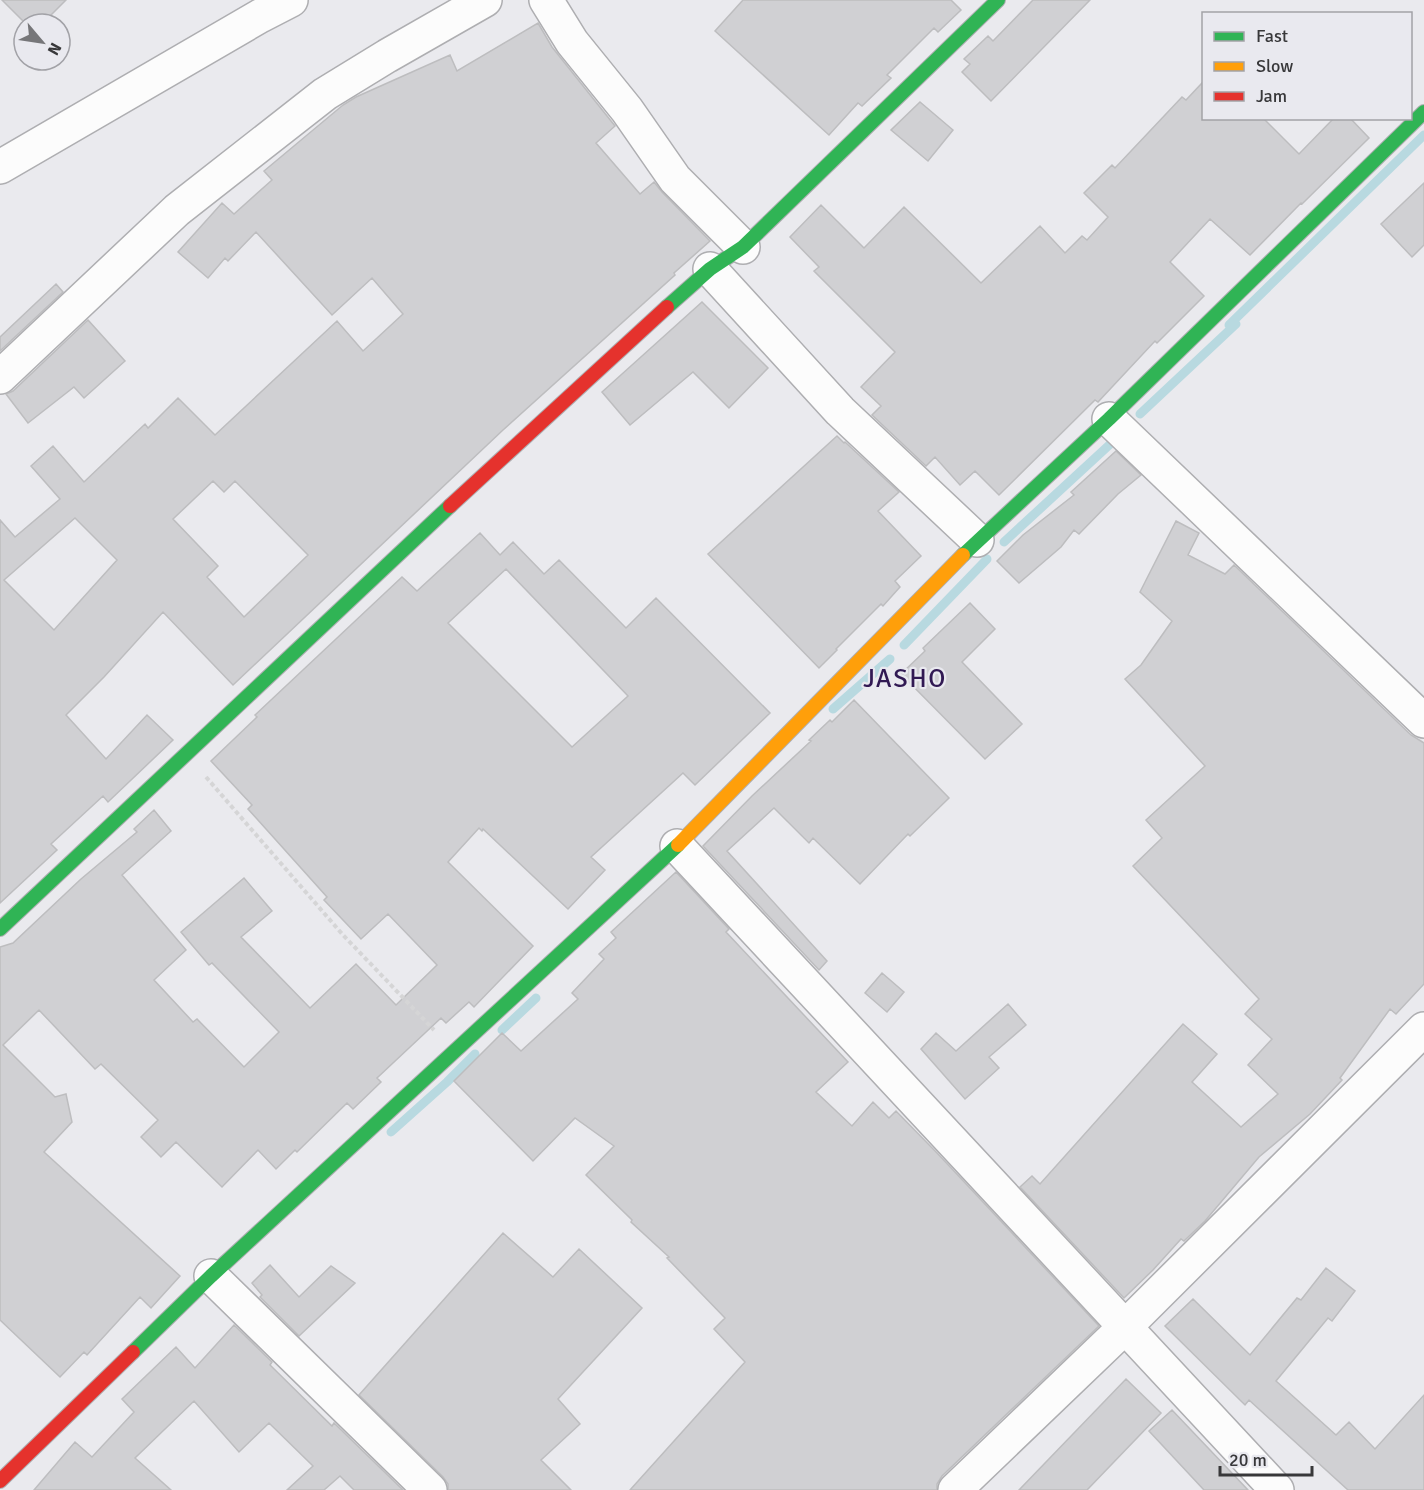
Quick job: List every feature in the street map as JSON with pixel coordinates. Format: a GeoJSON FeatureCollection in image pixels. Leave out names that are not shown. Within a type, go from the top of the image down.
{"type":"FeatureCollection","features":[{"type":"Feature","properties":{"kind":"street"},"geometry":{"type":"LineString","coordinates":[[0,167],[291,0]]}},
{"type":"Feature","properties":{"kind":"street"},"geometry":{"type":"LineString","coordinates":[[0,377],[177,210],[325,94],[484,0]]}},
{"type":"Feature","properties":{"kind":"street"},"geometry":{"type":"LineString","coordinates":[[546,0],[572,42],[627,110],[675,179],[742,247]]}},
{"type":"Feature","properties":{"kind":"street"},"geometry":{"type":"LineString","coordinates":[[0,929],[508,452],[710,269],[742,247],[998,0]]}},
{"type":"Feature","properties":{"kind":"street"},"geometry":{"type":"LineString","coordinates":[[0,1481],[211,1276],[677,846],[977,540],[1109,419],[1424,112]]}},
{"type":"Feature","properties":{"kind":"street"},"geometry":{"type":"LineString","coordinates":[[710,269],[840,411],[977,540]]}},
{"type":"Feature","properties":{"kind":"street"},"geometry":{"type":"LineString","coordinates":[[1109,419],[1424,721]]}},
{"type":"Feature","properties":{"kind":"street"},"geometry":{"type":"LineString","coordinates":[[677,846],[1277,1490]]}},
{"type":"Feature","properties":{"kind":"street"},"geometry":{"type":"LineString","coordinates":[[955,1490],[1125,1327],[1424,1029]]}},
{"type":"Feature","properties":{"kind":"street"},"geometry":{"type":"LineString","coordinates":[[211,1276],[430,1490]]}},
{"type":"Feature","properties":{"kind":"path"},"geometry":{"type":"LineString","coordinates":[[200,770],[343,935],[454,1052]]}},
{"type":"Feature","properties":{"kind":"building"},"geometry":{"type":"Polygon","coordinates":[[[2,0],[66,0],[54,12],[14,12],[2,0]]]}},
{"type":"Feature","properties":{"kind":"building"},"geometry":{"type":"Polygon","coordinates":[[[743,0],[951,0],[961,10],[938,32],[934,28],[887,75],[891,78],[862,106],[858,103],[829,135],[715,31],[743,0]]]}},
{"type":"Feature","properties":{"kind":"building"},"geometry":{"type":"Polygon","coordinates":[[[1033,0],[1090,0],[991,101],[962,72],[970,64],[964,59],[988,36],[993,41],[1033,0]]]}},
{"type":"Feature","properties":{"kind":"building"},"geometry":{"type":"Polygon","coordinates":[[[538,23],[552,47],[615,126],[596,143],[640,194],[654,182],[710,241],[503,430],[233,685],[163,612],[66,715],[106,759],[147,715],[173,740],[108,802],[103,796],[51,844],[57,850],[0,903],[0,520],[15,537],[60,499],[31,466],[53,446],[84,482],[145,424],[148,428],[178,398],[215,435],[337,321],[363,351],[403,314],[372,278],[332,315],[256,232],[228,261],[225,258],[208,278],[178,252],[222,203],[234,214],[272,180],[264,171],[343,105],[450,55],[457,71],[538,23]],[[213,481],[173,519],[218,566],[207,577],[244,617],[308,555],[235,481],[224,492],[213,481]],[[75,518],[4,580],[54,630],[117,560],[75,518]]]}},
{"type":"Feature","properties":{"kind":"building"},"geometry":{"type":"Polygon","coordinates":[[[1202,83],[1202,120],[1265,120],[1299,154],[1332,120],[1352,120],[1369,138],[1250,255],[1210,219],[1170,262],[1204,296],[1157,343],[1155,341],[1098,402],[1095,400],[999,495],[975,471],[960,485],[935,457],[926,466],[872,415],[881,406],[861,387],[895,352],[814,271],[819,267],[790,237],[821,205],[864,248],[904,207],[981,283],[1040,226],[1065,253],[1082,236],[1087,240],[1108,217],[1084,193],[1112,165],[1115,168],[1182,97],[1186,100],[1202,83]]]}},
{"type":"Feature","properties":{"kind":"building"},"geometry":{"type":"Polygon","coordinates":[[[920,102],[953,130],[928,161],[891,130],[920,102]]]}},
{"type":"Feature","properties":{"kind":"building"},"geometry":{"type":"Polygon","coordinates":[[[1424,183],[1424,245],[1412,257],[1381,224],[1424,183]]]}},
{"type":"Feature","properties":{"kind":"building"},"geometry":{"type":"Polygon","coordinates":[[[56,284],[63,292],[0,351],[0,337],[56,284]]]}},
{"type":"Feature","properties":{"kind":"building"},"geometry":{"type":"Polygon","coordinates":[[[702,302],[768,368],[729,408],[693,372],[630,425],[602,392],[702,302]]]}},
{"type":"Feature","properties":{"kind":"building"},"geometry":{"type":"Polygon","coordinates":[[[88,320],[125,361],[84,398],[74,387],[28,423],[6,394],[13,391],[88,320]]]}},
{"type":"Feature","properties":{"kind":"building"},"geometry":{"type":"Polygon","coordinates":[[[837,436],[899,492],[878,511],[921,556],[895,581],[900,587],[883,606],[881,604],[819,668],[708,554],[837,436]]]}},
{"type":"Feature","properties":{"kind":"building"},"geometry":{"type":"Polygon","coordinates":[[[1116,451],[1141,475],[1118,494],[1079,534],[1074,530],[1061,547],[1019,583],[997,561],[1023,535],[1074,495],[1071,492],[1116,451]]]}},
{"type":"Feature","properties":{"kind":"building"},"geometry":{"type":"Polygon","coordinates":[[[1176,521],[1199,533],[1188,555],[1225,574],[1234,565],[1411,735],[1424,743],[1424,984],[1396,1014],[1390,1009],[1340,1078],[1342,1080],[1310,1114],[1259,1157],[1205,1221],[1184,1241],[1181,1239],[1124,1298],[1020,1187],[1032,1176],[1040,1184],[1183,1024],[1217,1054],[1192,1082],[1241,1127],[1278,1094],[1248,1065],[1272,1039],[1245,1014],[1259,999],[1133,866],[1162,838],[1146,820],[1205,766],[1125,679],[1141,665],[1172,621],[1140,592],[1176,521]]]}},
{"type":"Feature","properties":{"kind":"building"},"geometry":{"type":"Polygon","coordinates":[[[480,533],[500,555],[513,542],[544,574],[559,560],[626,628],[656,598],[770,713],[695,785],[683,773],[591,857],[605,870],[568,909],[483,829],[482,831],[479,828],[448,862],[533,946],[474,1007],[469,1002],[446,1023],[441,1018],[377,1078],[381,1082],[353,1109],[347,1103],[297,1152],[295,1150],[276,1169],[258,1150],[222,1187],[176,1142],[161,1157],[141,1137],[158,1120],[101,1064],[95,1069],[39,1010],[3,1045],[55,1097],[66,1094],[72,1122],[44,1152],[180,1276],[151,1308],[140,1297],[87,1355],[84,1352],[60,1377],[0,1320],[0,947],[13,943],[81,879],[137,832],[134,829],[154,810],[171,831],[122,875],[186,950],[154,980],[193,1022],[197,1019],[244,1067],[279,1032],[212,963],[209,965],[181,932],[244,878],[272,911],[241,937],[310,1008],[356,964],[396,1005],[437,965],[388,914],[361,939],[324,900],[327,897],[248,809],[252,805],[211,761],[257,717],[255,715],[402,577],[417,591],[480,533]],[[506,569],[448,623],[572,747],[628,696],[506,569]]]}},
{"type":"Feature","properties":{"kind":"building"},"geometry":{"type":"Polygon","coordinates":[[[970,603],[995,629],[962,662],[1022,724],[985,759],[901,674],[925,651],[923,648],[970,603]]]}},
{"type":"Feature","properties":{"kind":"building"},"geometry":{"type":"Polygon","coordinates":[[[854,700],[949,798],[910,836],[908,834],[860,884],[813,838],[809,843],[774,808],[727,851],[827,961],[819,970],[703,846],[811,741],[809,740],[830,720],[832,722],[854,700]]]}},
{"type":"Feature","properties":{"kind":"building"},"geometry":{"type":"Polygon","coordinates":[[[676,872],[729,929],[726,932],[848,1062],[816,1092],[852,1126],[873,1102],[889,1118],[896,1111],[1099,1326],[942,1476],[937,1484],[937,1490],[630,1490],[745,1362],[714,1329],[725,1318],[667,1258],[669,1257],[631,1222],[632,1220],[586,1175],[614,1146],[575,1118],[533,1161],[454,1081],[502,1033],[521,1051],[578,999],[572,993],[604,959],[599,954],[616,938],[611,932],[676,872]]]}},
{"type":"Feature","properties":{"kind":"building"},"geometry":{"type":"Polygon","coordinates":[[[882,973],[904,992],[887,1012],[865,993],[882,973]]]}},
{"type":"Feature","properties":{"kind":"building"},"geometry":{"type":"Polygon","coordinates":[[[1008,1004],[1026,1025],[989,1057],[999,1068],[965,1099],[921,1049],[936,1033],[956,1051],[1008,1004]]]}},
{"type":"Feature","properties":{"kind":"building"},"geometry":{"type":"Polygon","coordinates":[[[503,1233],[553,1277],[579,1249],[642,1308],[558,1399],[580,1424],[541,1460],[571,1490],[448,1490],[448,1484],[443,1477],[359,1395],[503,1233]]]}},
{"type":"Feature","properties":{"kind":"building"},"geometry":{"type":"Polygon","coordinates":[[[270,1265],[299,1297],[331,1266],[355,1283],[299,1336],[260,1297],[262,1295],[252,1283],[270,1265]]]}},
{"type":"Feature","properties":{"kind":"building"},"geometry":{"type":"Polygon","coordinates":[[[1326,1268],[1355,1291],[1332,1321],[1328,1318],[1276,1381],[1336,1435],[1349,1422],[1375,1449],[1424,1395],[1424,1490],[1348,1490],[1249,1400],[1245,1405],[1165,1326],[1193,1299],[1250,1355],[1297,1298],[1301,1300],[1326,1268]]]}},
{"type":"Feature","properties":{"kind":"building"},"geometry":{"type":"Polygon","coordinates":[[[234,1325],[272,1362],[270,1365],[332,1426],[334,1423],[403,1490],[354,1490],[340,1476],[324,1490],[287,1490],[313,1466],[269,1423],[239,1452],[194,1401],[135,1458],[171,1490],[34,1490],[75,1442],[92,1457],[134,1412],[122,1399],[176,1347],[195,1368],[234,1325]]]}},
{"type":"Feature","properties":{"kind":"building"},"geometry":{"type":"Polygon","coordinates":[[[1126,1379],[1161,1413],[1087,1490],[1019,1490],[1126,1379]]]}},
{"type":"Feature","properties":{"kind":"building"},"geometry":{"type":"Polygon","coordinates":[[[1172,1410],[1248,1490],[1204,1490],[1149,1431],[1172,1410]]]}},
{"type":"Feature","properties":{"kind":"waterway"},"geometry":{"type":"LineString","coordinates":[[1229,325],[1424,135]]}},
{"type":"Feature","properties":{"kind":"waterway"},"geometry":{"type":"LineString","coordinates":[[1140,414],[1236,324]]}},
{"type":"Feature","properties":{"kind":"waterway"},"geometry":{"type":"LineString","coordinates":[[1004,542],[1119,436]]}},
{"type":"Feature","properties":{"kind":"waterway"},"geometry":{"type":"LineString","coordinates":[[904,645],[987,559]]}},
{"type":"Feature","properties":{"kind":"waterway"},"geometry":{"type":"LineString","coordinates":[[833,709],[890,659]]}},
{"type":"Feature","properties":{"kind":"waterway"},"geometry":{"type":"LineString","coordinates":[[502,1030],[536,998]]}},
{"type":"Feature","properties":{"kind":"waterway"},"geometry":{"type":"LineString","coordinates":[[391,1132],[475,1054]]}},
{"type":"Feature","properties":{"kind":"traffic: fast"},"geometry":{"type":"LineString","coordinates":[[667,307],[710,269],[743,247],[998,0]]}},
{"type":"Feature","properties":{"kind":"traffic: fast"},"geometry":{"type":"LineString","coordinates":[[963,555],[1109,419],[1424,112]]}},
{"type":"Feature","properties":{"kind":"traffic: fast"},"geometry":{"type":"LineString","coordinates":[[0,929],[450,506]]}},
{"type":"Feature","properties":{"kind":"traffic: fast"},"geometry":{"type":"LineString","coordinates":[[133,1352],[211,1276],[678,845]]}},
{"type":"Feature","properties":{"kind":"traffic: slow"},"geometry":{"type":"LineString","coordinates":[[678,845],[963,555]]}},
{"type":"Feature","properties":{"kind":"traffic: jam"},"geometry":{"type":"LineString","coordinates":[[450,506],[667,307]]}},
{"type":"Feature","properties":{"kind":"traffic: jam"},"geometry":{"type":"LineString","coordinates":[[0,1481],[133,1352]]}},
{"type":"Feature","properties":{"kind":"district","name":"JASHO"},"geometry":{"type":"Point","coordinates":[905,679]}}]}
